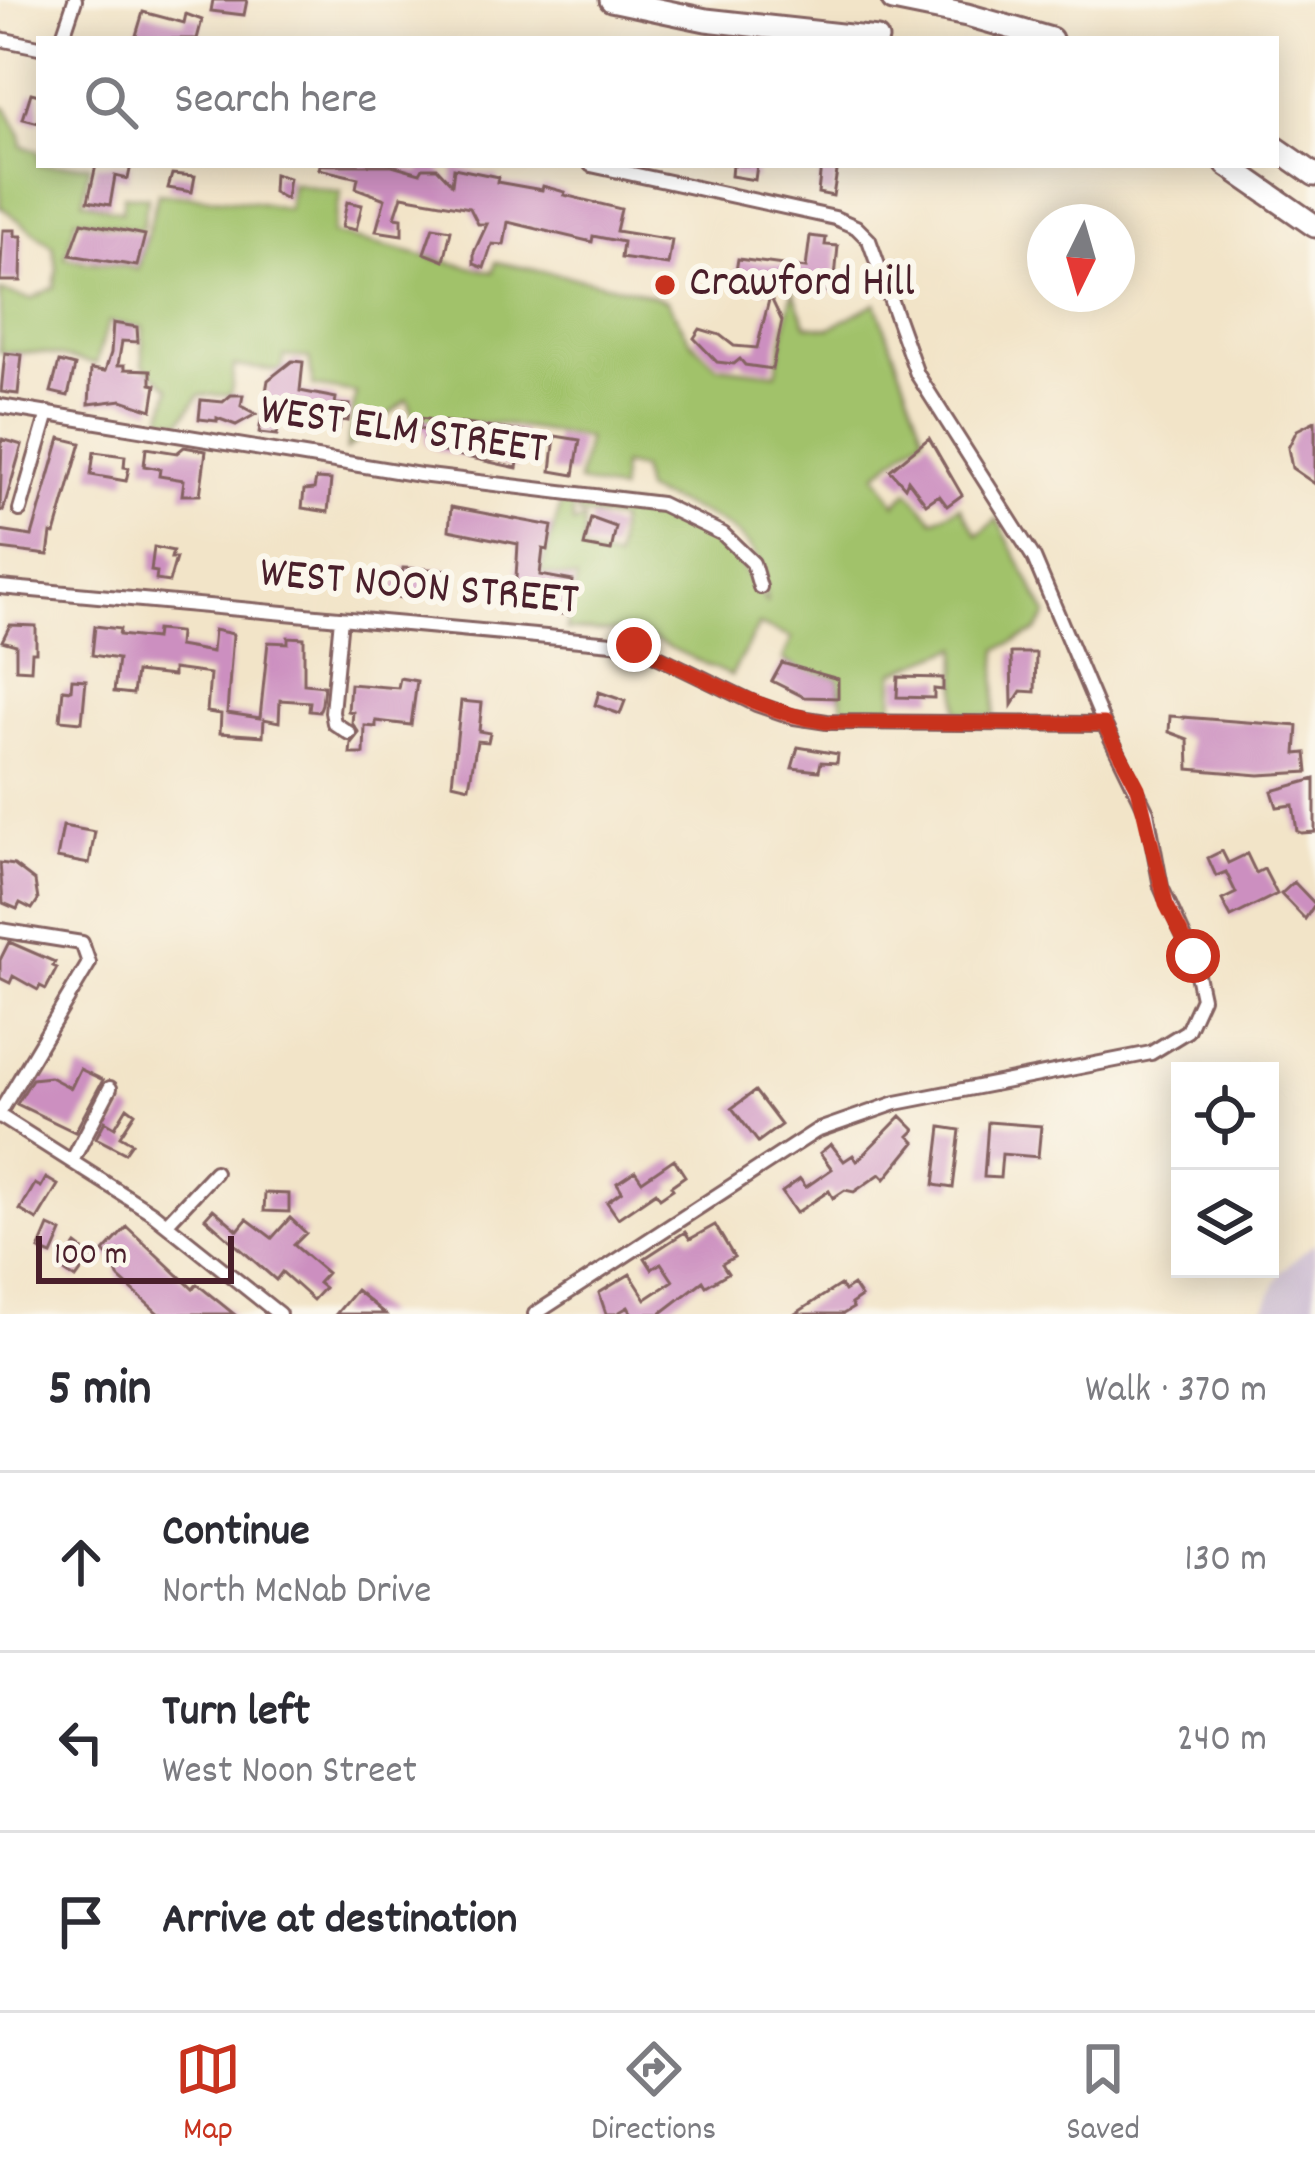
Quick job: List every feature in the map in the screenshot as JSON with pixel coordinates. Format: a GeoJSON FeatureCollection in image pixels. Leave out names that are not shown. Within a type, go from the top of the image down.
{"type":"FeatureCollection","features":[{"type":"Feature","properties":{"kind":"highway"},"geometry":{"type":"LineString","coordinates":[[611,0],[706,20],[850,36]]}},
{"type":"Feature","properties":{"kind":"highway"},"geometry":{"type":"LineString","coordinates":[[900,0],[1039,36]]}},
{"type":"Feature","properties":{"kind":"highway"},"geometry":{"type":"LineString","coordinates":[[1279,150],[1315,175]]}},
{"type":"Feature","properties":{"kind":"highway"},"geometry":{"type":"LineString","coordinates":[[1231,168],[1315,226]]}},
{"type":"Feature","properties":{"kind":"street"},"geometry":{"type":"LineString","coordinates":[[63,36],[75,0]]}},
{"type":"Feature","properties":{"kind":"street"},"geometry":{"type":"LineString","coordinates":[[0,39],[36,46]]}},
{"type":"Feature","properties":{"kind":"street"},"geometry":{"type":"LineString","coordinates":[[535,1314],[815,1131],[896,1103],[1151,1052],[1187,1031],[1202,998],[1201,976],[1166,904],[1138,788],[1104,724],[1034,558],[917,374],[869,240],[856,227],[835,218],[605,168]]}},
{"type":"Feature","properties":{"kind":"street","name":"WEST ELM STREET"},"geometry":{"type":"LineString","coordinates":[[0,406],[420,475],[661,504],[723,534],[753,563],[760,587]]}},
{"type":"Feature","properties":{"kind":"street"},"geometry":{"type":"LineString","coordinates":[[20,510],[48,413]]}},
{"type":"Feature","properties":{"kind":"street","name":"WEST NOON STREET"},"geometry":{"type":"LineString","coordinates":[[0,587],[634,645],[756,704],[826,722],[1104,724]]}},
{"type":"Feature","properties":{"kind":"street"},"geometry":{"type":"LineString","coordinates":[[340,619],[332,712],[334,723],[349,733]]}},
{"type":"Feature","properties":{"kind":"street"},"geometry":{"type":"LineString","coordinates":[[0,930],[82,943],[88,963],[0,1114],[166,1224],[279,1314]]}},
{"type":"Feature","properties":{"kind":"street"},"geometry":{"type":"LineString","coordinates":[[72,1161],[110,1088]]}},
{"type":"Feature","properties":{"kind":"street"},"geometry":{"type":"LineString","coordinates":[[166,1224],[215,1172]]}},
{"type":"Feature","properties":{"kind":"shaded area"},"geometry":{"type":"Polygon","coordinates":[[[1315,1243],[1315,1314],[1262,1314],[1281,1271],[1315,1243]]]}},
{"type":"Feature","properties":{"kind":"green space"},"geometry":{"type":"Polygon","coordinates":[[[0,106],[7,109],[22,146],[36,150],[36,168],[88,168],[83,201],[122,212],[124,195],[148,197],[142,230],[76,218],[65,258],[138,270],[158,193],[288,209],[292,183],[341,192],[332,234],[493,272],[496,262],[631,289],[667,301],[690,340],[717,366],[776,373],[793,290],[806,325],[830,328],[876,303],[924,435],[876,474],[896,504],[908,491],[934,520],[960,506],[978,535],[997,519],[1047,615],[1036,632],[998,649],[994,716],[957,712],[958,647],[894,672],[893,709],[843,707],[838,679],[783,660],[792,638],[759,625],[731,676],[639,633],[566,630],[577,579],[540,573],[563,498],[572,498],[573,524],[584,520],[583,551],[616,560],[619,520],[578,515],[578,502],[660,510],[696,528],[732,553],[767,604],[761,566],[753,551],[727,527],[644,491],[640,469],[622,465],[620,492],[578,482],[587,438],[500,424],[414,420],[408,399],[346,450],[356,393],[313,386],[309,358],[284,356],[281,371],[234,366],[231,395],[199,395],[181,421],[162,418],[170,388],[143,364],[143,327],[108,322],[96,364],[44,353],[0,352],[0,291],[31,299],[54,287],[57,269],[53,246],[0,206],[0,106]]]}},
{"type":"Feature","properties":{"kind":"building"},"geometry":{"type":"Polygon","coordinates":[[[213,0],[247,0],[244,15],[211,11],[213,0]]]}},
{"type":"Feature","properties":{"kind":"building"},"geometry":{"type":"Polygon","coordinates":[[[143,12],[184,23],[186,14],[202,20],[198,36],[136,36],[143,12]]]}},
{"type":"Feature","properties":{"kind":"building"},"geometry":{"type":"Polygon","coordinates":[[[31,93],[36,94],[36,122],[23,119],[31,93]]]}},
{"type":"Feature","properties":{"kind":"building"},"geometry":{"type":"Polygon","coordinates":[[[95,168],[130,168],[128,179],[115,176],[110,205],[88,201],[95,168]]]}},
{"type":"Feature","properties":{"kind":"building"},"geometry":{"type":"Polygon","coordinates":[[[402,168],[420,173],[423,168],[437,168],[452,184],[454,168],[498,177],[497,182],[565,192],[621,209],[616,231],[672,240],[668,265],[621,258],[623,242],[593,236],[592,242],[508,222],[504,245],[492,244],[484,268],[474,264],[474,252],[487,224],[478,224],[470,208],[402,196],[395,217],[402,218],[402,235],[376,231],[385,199],[356,188],[358,178],[319,169],[402,168]]]}},
{"type":"Feature","properties":{"kind":"building"},"geometry":{"type":"Polygon","coordinates":[[[732,168],[757,168],[755,180],[731,176],[732,168]]]}},
{"type":"Feature","properties":{"kind":"building"},"geometry":{"type":"Polygon","coordinates":[[[821,168],[838,168],[833,196],[818,193],[821,168]]]}},
{"type":"Feature","properties":{"kind":"building"},"geometry":{"type":"Polygon","coordinates":[[[172,174],[195,176],[192,192],[168,188],[172,174]]]}},
{"type":"Feature","properties":{"kind":"building"},"geometry":{"type":"Polygon","coordinates":[[[274,174],[289,178],[286,199],[273,192],[274,174]]]}},
{"type":"Feature","properties":{"kind":"building"},"geometry":{"type":"Polygon","coordinates":[[[347,202],[362,205],[356,230],[342,227],[347,202]]]}},
{"type":"Feature","properties":{"kind":"building"},"geometry":{"type":"Polygon","coordinates":[[[82,222],[145,235],[137,266],[70,255],[82,222]]]}},
{"type":"Feature","properties":{"kind":"building"},"geometry":{"type":"Polygon","coordinates":[[[433,227],[451,230],[444,261],[424,253],[433,227]]]}},
{"type":"Feature","properties":{"kind":"building"},"geometry":{"type":"Polygon","coordinates":[[[3,230],[15,230],[15,236],[22,236],[21,281],[0,281],[3,230]]]}},
{"type":"Feature","properties":{"kind":"building"},"geometry":{"type":"Polygon","coordinates":[[[810,236],[838,246],[830,292],[764,284],[768,291],[734,283],[738,259],[806,268],[810,236]]]}},
{"type":"Feature","properties":{"kind":"building"},"geometry":{"type":"Polygon","coordinates":[[[770,296],[782,321],[772,369],[745,365],[740,359],[734,364],[717,362],[694,338],[700,329],[734,346],[757,348],[770,296]]]}},
{"type":"Feature","properties":{"kind":"building"},"geometry":{"type":"Polygon","coordinates":[[[113,323],[137,327],[138,342],[122,341],[118,365],[151,370],[151,384],[156,385],[152,410],[122,400],[89,404],[91,369],[105,371],[113,323]]]}},
{"type":"Feature","properties":{"kind":"building"},"geometry":{"type":"Polygon","coordinates":[[[5,353],[22,355],[18,394],[1,392],[5,353]]]}},
{"type":"Feature","properties":{"kind":"building"},"geometry":{"type":"Polygon","coordinates":[[[292,361],[303,362],[300,391],[350,405],[348,421],[340,420],[339,429],[279,419],[277,435],[259,433],[268,380],[292,361]]]}},
{"type":"Feature","properties":{"kind":"building"},"geometry":{"type":"Polygon","coordinates":[[[59,362],[75,366],[68,396],[51,392],[59,362]]]}},
{"type":"Feature","properties":{"kind":"building"},"geometry":{"type":"Polygon","coordinates":[[[231,395],[243,395],[241,406],[256,414],[236,425],[217,418],[199,419],[201,400],[223,402],[231,395]]]}},
{"type":"Feature","properties":{"kind":"building"},"geometry":{"type":"Polygon","coordinates":[[[420,418],[524,432],[517,468],[439,451],[425,443],[420,418]]]}},
{"type":"Feature","properties":{"kind":"building"},"geometry":{"type":"Polygon","coordinates":[[[1315,421],[1315,484],[1292,468],[1288,448],[1297,430],[1315,421]]]}},
{"type":"Feature","properties":{"kind":"building"},"geometry":{"type":"Polygon","coordinates":[[[555,436],[580,440],[574,475],[551,471],[555,436]]]}},
{"type":"Feature","properties":{"kind":"building"},"geometry":{"type":"Polygon","coordinates":[[[60,438],[81,443],[48,555],[0,549],[0,531],[32,536],[60,438]]]}},
{"type":"Feature","properties":{"kind":"building"},"geometry":{"type":"Polygon","coordinates":[[[929,438],[962,495],[947,506],[939,495],[926,504],[908,480],[905,487],[890,470],[929,438]]]}},
{"type":"Feature","properties":{"kind":"building"},"geometry":{"type":"Polygon","coordinates":[[[2,439],[22,445],[3,511],[0,510],[2,439]]]}},
{"type":"Feature","properties":{"kind":"building"},"geometry":{"type":"Polygon","coordinates":[[[184,447],[206,451],[200,495],[182,495],[184,480],[159,476],[160,469],[144,466],[146,448],[177,453],[184,447]]]}},
{"type":"Feature","properties":{"kind":"building"},"geometry":{"type":"Polygon","coordinates":[[[94,452],[125,456],[126,481],[91,475],[94,452]]]}},
{"type":"Feature","properties":{"kind":"building"},"geometry":{"type":"Polygon","coordinates":[[[316,479],[331,480],[328,512],[302,508],[304,490],[314,489],[316,479]]]}},
{"type":"Feature","properties":{"kind":"building"},"geometry":{"type":"Polygon","coordinates":[[[451,507],[552,526],[540,575],[573,581],[568,615],[539,610],[542,596],[515,594],[518,544],[449,530],[451,507]]]}},
{"type":"Feature","properties":{"kind":"building"},"geometry":{"type":"Polygon","coordinates":[[[591,518],[616,527],[611,551],[584,546],[591,518]]]}},
{"type":"Feature","properties":{"kind":"building"},"geometry":{"type":"Polygon","coordinates":[[[154,547],[173,551],[171,558],[176,558],[169,582],[156,580],[157,572],[151,571],[154,547]]]}},
{"type":"Feature","properties":{"kind":"building"},"geometry":{"type":"Polygon","coordinates":[[[403,568],[451,570],[449,594],[417,591],[416,599],[394,597],[403,568]]]}},
{"type":"Feature","properties":{"kind":"building"},"geometry":{"type":"Polygon","coordinates":[[[10,625],[36,626],[31,670],[16,669],[16,645],[2,641],[10,625]]]}},
{"type":"Feature","properties":{"kind":"building"},"geometry":{"type":"Polygon","coordinates":[[[95,626],[120,629],[119,635],[155,639],[156,630],[179,632],[178,646],[212,652],[214,630],[233,634],[227,713],[260,718],[268,642],[304,638],[304,684],[324,686],[322,704],[319,712],[309,711],[310,702],[280,700],[279,722],[264,719],[263,736],[220,733],[221,714],[207,712],[210,674],[173,669],[173,676],[136,672],[133,694],[114,692],[118,659],[92,655],[95,626]]]}},
{"type":"Feature","properties":{"kind":"building"},"geometry":{"type":"Polygon","coordinates":[[[1011,653],[1036,653],[1035,692],[1021,691],[1012,705],[1011,653]]]}},
{"type":"Feature","properties":{"kind":"building"},"geometry":{"type":"Polygon","coordinates":[[[782,663],[838,679],[838,698],[804,697],[772,681],[782,663]]]}},
{"type":"Feature","properties":{"kind":"building"},"geometry":{"type":"Polygon","coordinates":[[[898,677],[943,678],[943,690],[934,689],[934,698],[897,697],[898,677]]]}},
{"type":"Feature","properties":{"kind":"building"},"geometry":{"type":"Polygon","coordinates":[[[400,678],[417,681],[411,725],[376,721],[376,727],[365,726],[364,754],[350,754],[359,733],[352,723],[353,712],[348,711],[350,684],[398,688],[400,678]]]}},
{"type":"Feature","properties":{"kind":"building"},"geometry":{"type":"Polygon","coordinates":[[[72,679],[86,680],[82,722],[60,720],[63,689],[71,690],[72,679]]]}},
{"type":"Feature","properties":{"kind":"building"},"geometry":{"type":"Polygon","coordinates":[[[599,692],[625,701],[620,714],[595,705],[599,692]]]}},
{"type":"Feature","properties":{"kind":"building"},"geometry":{"type":"Polygon","coordinates":[[[461,701],[482,703],[479,731],[490,733],[488,742],[477,741],[469,787],[452,783],[461,701]]]}},
{"type":"Feature","properties":{"kind":"building"},"geometry":{"type":"Polygon","coordinates":[[[1170,716],[1298,726],[1296,754],[1306,753],[1308,772],[1259,775],[1189,769],[1188,739],[1169,732],[1170,716]]]}},
{"type":"Feature","properties":{"kind":"building"},"geometry":{"type":"Polygon","coordinates":[[[798,747],[838,754],[837,763],[821,762],[819,771],[792,768],[798,747]]]}},
{"type":"Feature","properties":{"kind":"building"},"geometry":{"type":"Polygon","coordinates":[[[1315,779],[1315,832],[1301,833],[1293,805],[1277,807],[1272,791],[1315,779]]]}},
{"type":"Feature","properties":{"kind":"building"},"geometry":{"type":"Polygon","coordinates":[[[63,826],[95,832],[89,864],[57,858],[63,826]]]}},
{"type":"Feature","properties":{"kind":"building"},"geometry":{"type":"Polygon","coordinates":[[[1222,851],[1228,863],[1247,854],[1256,873],[1264,869],[1277,894],[1231,917],[1222,900],[1236,893],[1226,872],[1216,876],[1208,858],[1222,851]]]}},
{"type":"Feature","properties":{"kind":"building"},"geometry":{"type":"Polygon","coordinates":[[[0,863],[14,865],[35,881],[38,900],[32,909],[3,903],[0,863]]]}},
{"type":"Feature","properties":{"kind":"building"},"geometry":{"type":"Polygon","coordinates":[[[1294,882],[1315,904],[1305,919],[1281,894],[1294,882]]]}},
{"type":"Feature","properties":{"kind":"building"},"geometry":{"type":"Polygon","coordinates":[[[9,942],[55,962],[57,968],[46,989],[40,986],[38,990],[13,976],[10,983],[0,978],[0,960],[9,942]]]}},
{"type":"Feature","properties":{"kind":"building"},"geometry":{"type":"Polygon","coordinates":[[[80,1069],[103,1080],[75,1132],[17,1104],[32,1079],[50,1077],[71,1088],[80,1069]]]}},
{"type":"Feature","properties":{"kind":"building"},"geometry":{"type":"Polygon","coordinates":[[[755,1091],[781,1125],[758,1142],[732,1108],[755,1091]]]}},
{"type":"Feature","properties":{"kind":"building"},"geometry":{"type":"Polygon","coordinates":[[[127,1107],[135,1113],[120,1136],[132,1143],[125,1153],[96,1138],[105,1121],[115,1127],[127,1107]]]}},
{"type":"Feature","properties":{"kind":"building"},"geometry":{"type":"Polygon","coordinates":[[[901,1116],[915,1130],[909,1136],[915,1142],[885,1179],[880,1174],[854,1192],[845,1190],[833,1198],[829,1191],[796,1213],[782,1192],[800,1179],[806,1187],[832,1169],[820,1153],[831,1144],[844,1161],[853,1155],[857,1161],[901,1116]]]}},
{"type":"Feature","properties":{"kind":"building"},"geometry":{"type":"Polygon","coordinates":[[[988,1122],[1041,1126],[1038,1157],[1002,1154],[1000,1178],[984,1177],[988,1122]]]}},
{"type":"Feature","properties":{"kind":"building"},"geometry":{"type":"Polygon","coordinates":[[[941,1127],[960,1130],[953,1188],[934,1185],[941,1127]]]}},
{"type":"Feature","properties":{"kind":"building"},"geometry":{"type":"Polygon","coordinates":[[[674,1159],[685,1176],[673,1189],[660,1198],[656,1192],[618,1218],[607,1202],[622,1191],[617,1183],[635,1171],[642,1181],[674,1159]]]}},
{"type":"Feature","properties":{"kind":"building"},"geometry":{"type":"Polygon","coordinates":[[[46,1178],[58,1185],[37,1220],[20,1210],[35,1184],[41,1187],[46,1178]]]}},
{"type":"Feature","properties":{"kind":"building"},"geometry":{"type":"Polygon","coordinates":[[[265,1193],[289,1194],[289,1212],[264,1211],[265,1193]]]}},
{"type":"Feature","properties":{"kind":"building"},"geometry":{"type":"Polygon","coordinates":[[[213,1209],[238,1230],[247,1219],[272,1238],[290,1218],[306,1233],[294,1245],[327,1273],[318,1283],[324,1288],[313,1300],[282,1272],[276,1280],[205,1218],[213,1209]]]}},
{"type":"Feature","properties":{"kind":"building"},"geometry":{"type":"Polygon","coordinates":[[[715,1225],[734,1257],[722,1264],[728,1273],[706,1286],[703,1281],[660,1314],[632,1314],[628,1307],[606,1314],[599,1293],[630,1274],[646,1299],[673,1281],[661,1263],[652,1269],[645,1258],[685,1232],[690,1239],[715,1225]]]}},
{"type":"Feature","properties":{"kind":"building"},"geometry":{"type":"Polygon","coordinates":[[[49,1226],[62,1232],[52,1255],[39,1250],[49,1226]]]}},
{"type":"Feature","properties":{"kind":"building"},"geometry":{"type":"Polygon","coordinates":[[[127,1227],[193,1289],[197,1284],[234,1314],[159,1314],[119,1278],[116,1271],[120,1267],[104,1252],[127,1227]]]}},
{"type":"Feature","properties":{"kind":"building"},"geometry":{"type":"Polygon","coordinates":[[[76,1245],[92,1257],[76,1279],[60,1268],[76,1245]]]}},
{"type":"Feature","properties":{"kind":"building"},"geometry":{"type":"Polygon","coordinates":[[[840,1285],[844,1291],[853,1285],[861,1297],[851,1304],[853,1308],[843,1314],[795,1314],[840,1285]]]}},
{"type":"Feature","properties":{"kind":"building"},"geometry":{"type":"Polygon","coordinates":[[[356,1290],[385,1314],[336,1314],[356,1290]]]}},
{"type":"Feature","properties":{"kind":"place","name":"Crawford Hill"},"geometry":{"type":"Point","coordinates":[665,285]}},
{"type":"Feature","properties":{"kind":"route"},"geometry":{"type":"LineString","coordinates":[[634,645],[756,704],[794,717],[826,722],[1104,724],[1138,788],[1166,904],[1193,956]]}}]}
